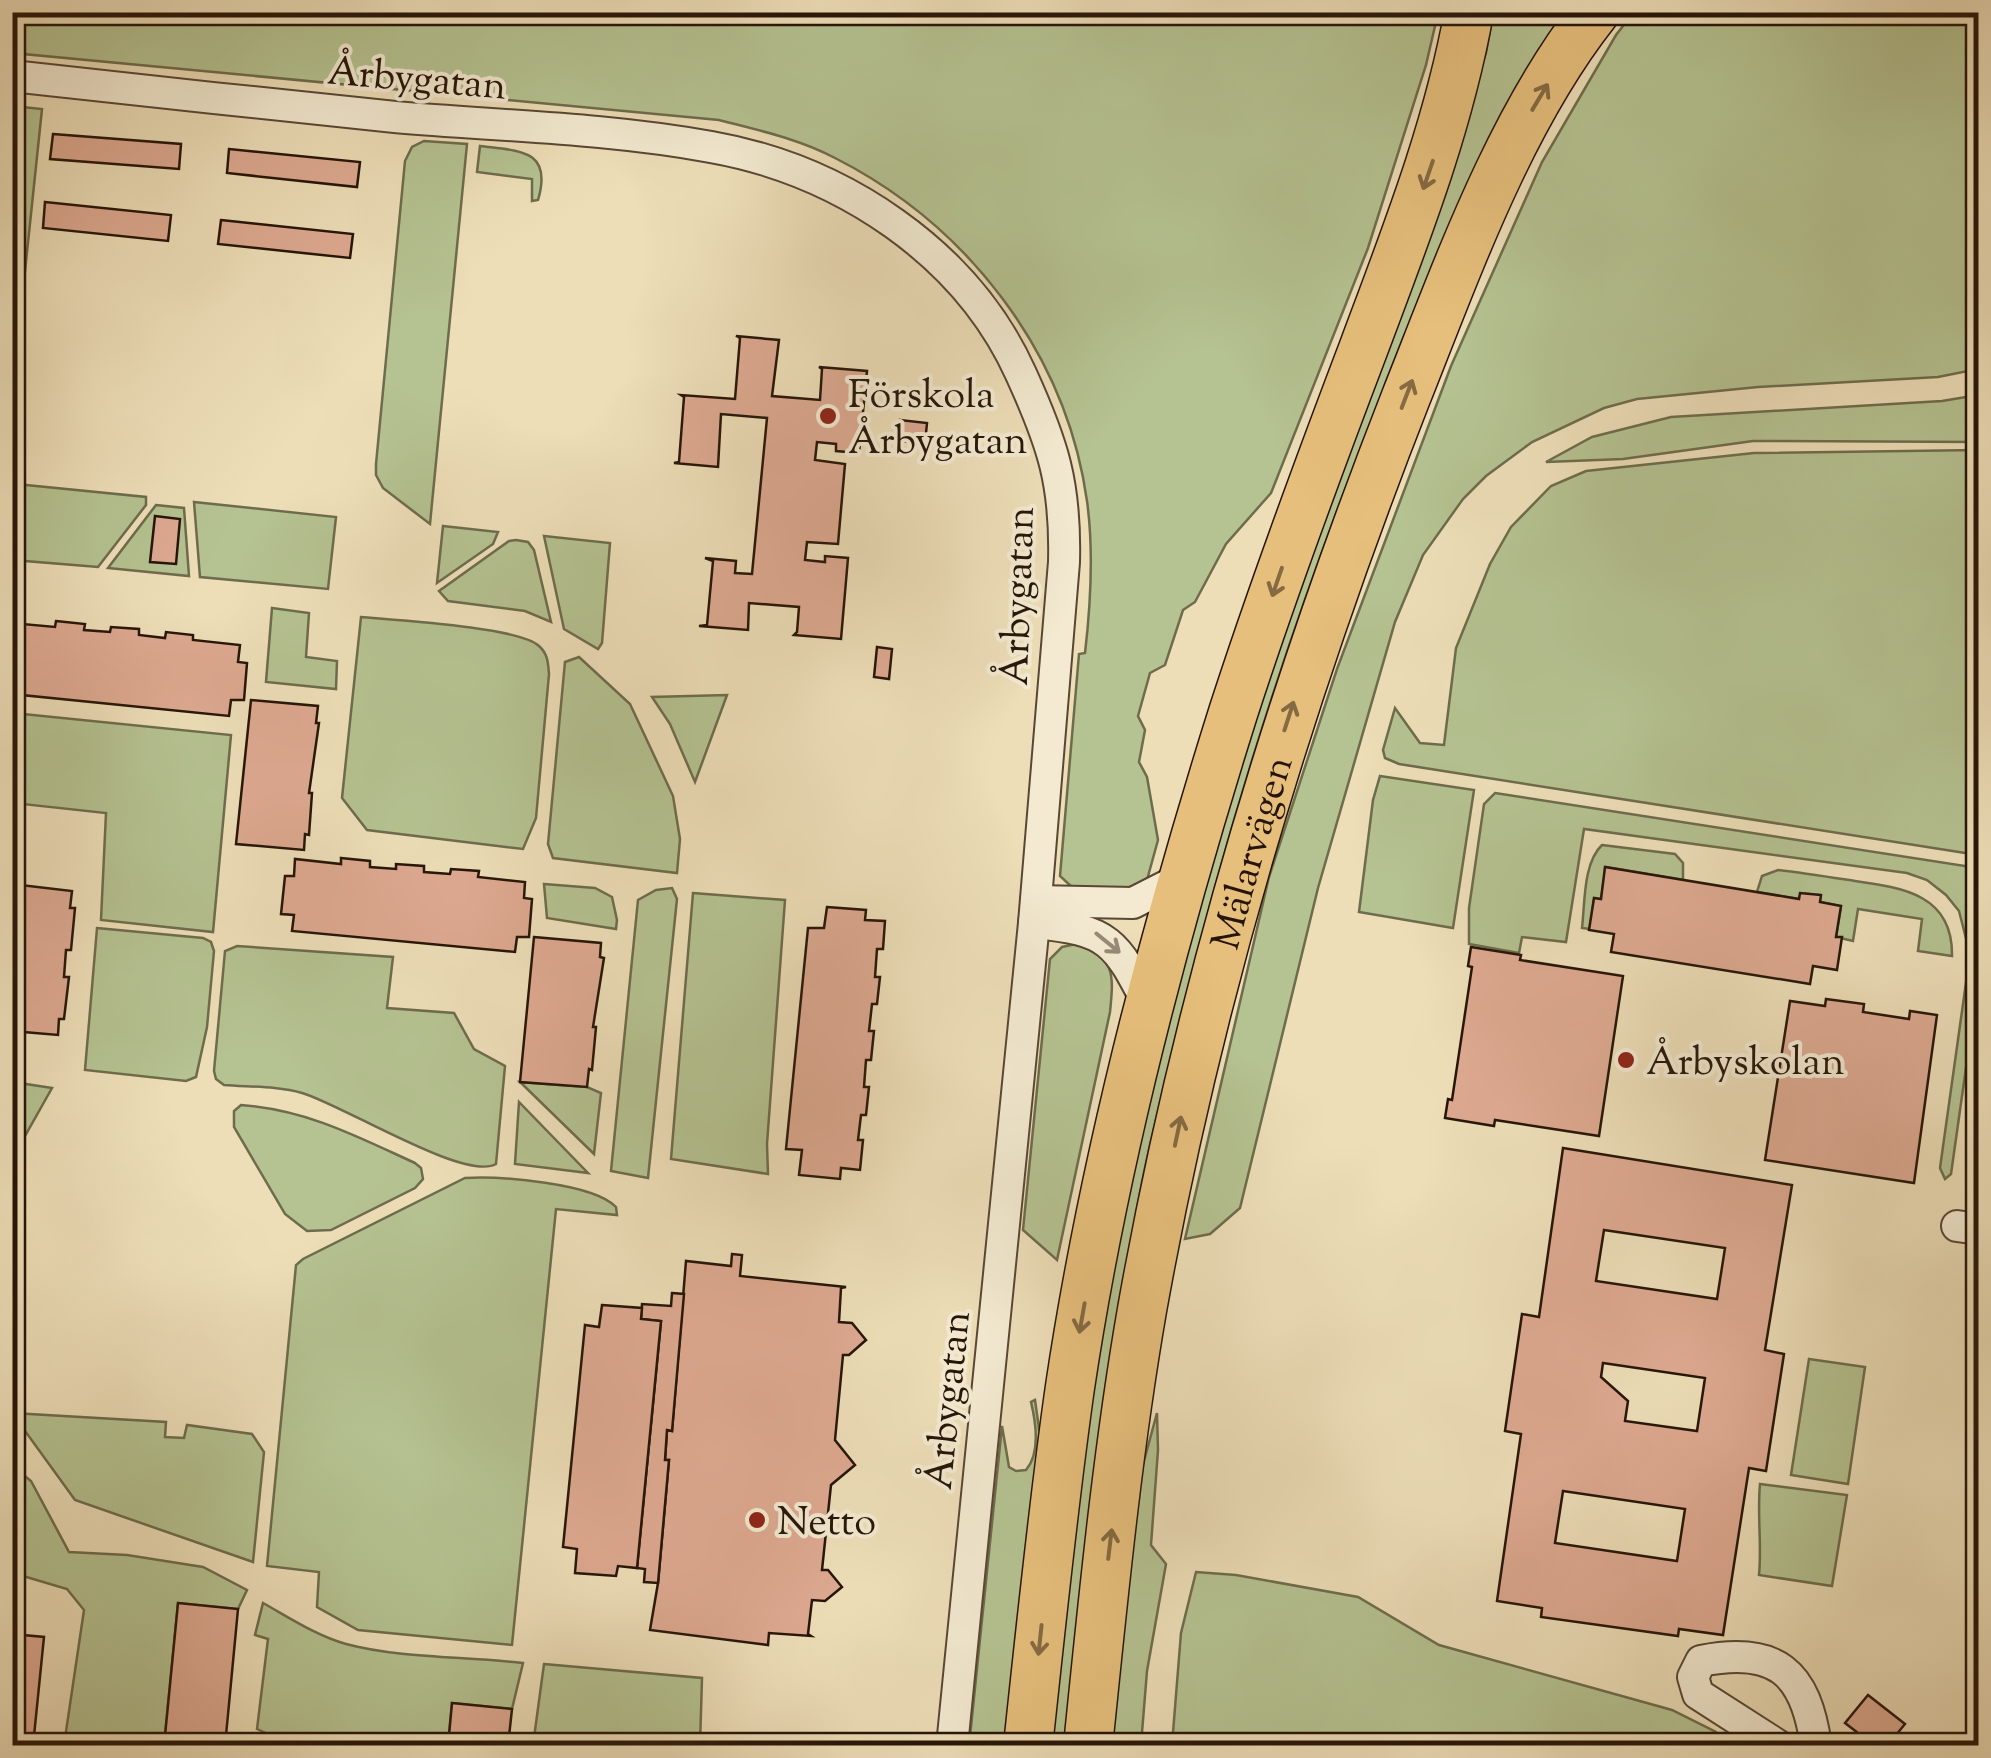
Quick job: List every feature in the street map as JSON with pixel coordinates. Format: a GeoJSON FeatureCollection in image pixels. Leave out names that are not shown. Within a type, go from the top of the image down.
{"type":"FeatureCollection","features":[{"type":"Feature","properties":{"kind":"main road","name":"Mälarvägen"},"geometry":{"type":"LineString","coordinates":[[1028,1746],[1070,1385],[1112,1163],[1150,1008],[1184,877],[1234,712],[1300,514],[1430,172],[1450,104],[1469,12]]}},
{"type":"Feature","properties":{"kind":"main road","name":"Mälarvägen"},"geometry":{"type":"LineString","coordinates":[[1088,1746],[1120,1458],[1142,1310],[1179,1125],[1248,850],[1288,718],[1414,378],[1486,206],[1532,110],[1595,12]]}},
{"type":"Feature","properties":{"kind":"street","name":"Årbygatan"},"geometry":{"type":"LineString","coordinates":[[12,76],[710,146],[836,188],[885,217],[940,258],[1006,340],[1048,434],[1065,515],[1036,912],[952,1746]]}},
{"type":"Feature","properties":{"kind":"street"},"geometry":{"type":"LineString","coordinates":[[1036,912],[1134,903],[1184,877]]}},
{"type":"Feature","properties":{"kind":"street"},"geometry":{"type":"LineString","coordinates":[[1036,912],[1097,933],[1120,953],[1150,1008]]}},
{"type":"Feature","properties":{"kind":"street"},"geometry":{"type":"LineString","coordinates":[[1779,1746],[1698,1694],[1694,1677],[1702,1660],[1742,1658],[1771,1663],[1792,1675],[1808,1707],[1816,1746]]}},
{"type":"Feature","properties":{"kind":"green space"},"geometry":{"type":"Polygon","coordinates":[[[1634,12],[1978,13],[1978,369],[1938,377],[1758,387],[1637,399],[1604,408],[1532,442],[1486,476],[1463,499],[1423,555],[1395,622],[1318,888],[1240,1208],[1210,1234],[1185,1239],[1269,877],[1337,669],[1451,366],[1542,162],[1616,35],[1634,12]]]}},
{"type":"Feature","properties":{"kind":"green space"},"geometry":{"type":"Polygon","coordinates":[[[12,13],[1438,13],[1426,65],[1368,248],[1271,493],[1226,544],[1195,602],[1183,610],[1165,665],[1150,673],[1138,716],[1145,730],[1139,762],[1147,777],[1158,840],[1147,880],[1138,890],[1074,889],[1060,876],[1079,654],[1085,653],[1089,615],[1089,520],[1076,446],[1033,345],[1003,299],[927,219],[883,186],[821,151],[719,120],[13,53],[12,13]]]}},
{"type":"Feature","properties":{"kind":"green space"},"geometry":{"type":"Polygon","coordinates":[[[1493,13],[1565,13],[1511,97],[1466,187],[1329,533],[1247,776],[1144,1172],[1107,1400],[1067,1745],[1048,1746],[1087,1412],[1128,1184],[1191,913],[1278,626],[1486,53],[1493,13]]]}},
{"type":"Feature","properties":{"kind":"green space"},"geometry":{"type":"Polygon","coordinates":[[[12,106],[42,109],[13,386],[12,106]]]}},
{"type":"Feature","properties":{"kind":"green space"},"geometry":{"type":"Polygon","coordinates":[[[424,141],[467,144],[430,524],[383,488],[376,475],[405,161],[412,147],[424,141]]]}},
{"type":"Feature","properties":{"kind":"green space"},"geometry":{"type":"Polygon","coordinates":[[[480,146],[519,152],[537,162],[541,171],[538,200],[532,201],[532,179],[477,172],[480,146]]]}},
{"type":"Feature","properties":{"kind":"green space"},"geometry":{"type":"Polygon","coordinates":[[[1978,395],[1978,442],[1753,441],[1623,459],[1546,462],[1592,437],[1671,417],[1942,401],[1978,395]]]}},
{"type":"Feature","properties":{"kind":"green space"},"geometry":{"type":"Polygon","coordinates":[[[1978,450],[1978,855],[1399,764],[1385,758],[1383,750],[1395,708],[1420,743],[1444,745],[1456,648],[1490,564],[1511,527],[1551,486],[1586,471],[1754,453],[1978,450]]]}},
{"type":"Feature","properties":{"kind":"green space"},"geometry":{"type":"Polygon","coordinates":[[[16,484],[146,497],[146,505],[98,567],[13,560],[16,484]]]}},
{"type":"Feature","properties":{"kind":"green space"},"geometry":{"type":"Polygon","coordinates":[[[194,502],[336,517],[328,589],[200,577],[194,502]]]}},
{"type":"Feature","properties":{"kind":"green space"},"geometry":{"type":"Polygon","coordinates":[[[156,505],[184,508],[189,576],[108,568],[156,505]]]}},
{"type":"Feature","properties":{"kind":"green space"},"geometry":{"type":"Polygon","coordinates":[[[443,526],[498,532],[493,544],[437,583],[443,526]]]}},
{"type":"Feature","properties":{"kind":"green space"},"geometry":{"type":"Polygon","coordinates":[[[544,536],[610,543],[602,643],[598,649],[564,629],[544,536]]]}},
{"type":"Feature","properties":{"kind":"green space"},"geometry":{"type":"Polygon","coordinates":[[[509,541],[528,542],[534,550],[551,622],[525,611],[448,601],[439,591],[509,541]]]}},
{"type":"Feature","properties":{"kind":"green space"},"geometry":{"type":"Polygon","coordinates":[[[272,608],[309,613],[306,657],[337,661],[336,689],[266,682],[272,608]]]}},
{"type":"Feature","properties":{"kind":"green space"},"geometry":{"type":"Polygon","coordinates":[[[361,617],[508,634],[527,639],[544,652],[549,674],[536,818],[523,849],[367,830],[342,798],[361,617]]]}},
{"type":"Feature","properties":{"kind":"green space"},"geometry":{"type":"Polygon","coordinates":[[[579,657],[630,704],[673,796],[680,839],[677,873],[553,858],[548,844],[565,662],[579,657]]]}},
{"type":"Feature","properties":{"kind":"green space"},"geometry":{"type":"Polygon","coordinates":[[[727,695],[695,782],[670,724],[652,697],[727,695]]]}},
{"type":"Feature","properties":{"kind":"green space"},"geometry":{"type":"Polygon","coordinates":[[[13,713],[231,735],[213,932],[101,920],[106,813],[13,803],[13,713]]]}},
{"type":"Feature","properties":{"kind":"green space"},"geometry":{"type":"Polygon","coordinates":[[[1380,776],[1474,790],[1453,928],[1359,912],[1373,800],[1380,776]]]}},
{"type":"Feature","properties":{"kind":"green space"},"geometry":{"type":"Polygon","coordinates":[[[1495,793],[1978,868],[1978,983],[1951,1174],[1945,1179],[1940,1168],[1970,954],[1959,911],[1946,895],[1927,880],[1907,873],[1584,829],[1566,942],[1522,937],[1519,953],[1469,944],[1469,908],[1484,804],[1495,793]]]}},
{"type":"Feature","properties":{"kind":"green space"},"geometry":{"type":"Polygon","coordinates":[[[1602,845],[1675,854],[1683,863],[1683,880],[1606,867],[1601,899],[1594,899],[1590,929],[1582,928],[1588,873],[1602,845]]]}},
{"type":"Feature","properties":{"kind":"green space"},"geometry":{"type":"Polygon","coordinates":[[[1778,870],[1891,887],[1922,898],[1944,920],[1952,956],[1918,951],[1922,919],[1858,909],[1853,941],[1836,937],[1841,906],[1820,902],[1820,895],[1801,893],[1799,899],[1757,892],[1762,876],[1778,870]]]}},
{"type":"Feature","properties":{"kind":"green space"},"geometry":{"type":"Polygon","coordinates":[[[544,884],[595,888],[612,897],[616,929],[547,918],[544,884]]]}},
{"type":"Feature","properties":{"kind":"green space"},"geometry":{"type":"Polygon","coordinates":[[[672,888],[677,899],[648,1178],[611,1171],[638,900],[656,890],[672,888]]]}},
{"type":"Feature","properties":{"kind":"green space"},"geometry":{"type":"Polygon","coordinates":[[[693,893],[785,900],[768,1174],[671,1159],[693,893]]]}},
{"type":"Feature","properties":{"kind":"green space"},"geometry":{"type":"Polygon","coordinates":[[[97,928],[211,942],[214,951],[207,1027],[196,1077],[186,1081],[85,1070],[97,928]]]}},
{"type":"Feature","properties":{"kind":"green space"},"geometry":{"type":"Polygon","coordinates":[[[1076,944],[1105,961],[1111,977],[1111,998],[1057,1260],[1023,1230],[1050,959],[1062,947],[1076,944]]]}},
{"type":"Feature","properties":{"kind":"green space"},"geometry":{"type":"Polygon","coordinates":[[[237,946],[393,957],[387,1008],[454,1013],[474,1049],[505,1066],[496,1164],[480,1167],[458,1162],[302,1093],[224,1085],[216,1079],[225,951],[237,946]]]}},
{"type":"Feature","properties":{"kind":"green space"},"geometry":{"type":"Polygon","coordinates":[[[13,1082],[52,1088],[21,1143],[13,1127],[13,1082]]]}},
{"type":"Feature","properties":{"kind":"green space"},"geometry":{"type":"Polygon","coordinates":[[[520,1082],[587,1087],[601,1093],[594,1154],[520,1082]]]}},
{"type":"Feature","properties":{"kind":"green space"},"geometry":{"type":"Polygon","coordinates":[[[519,1102],[588,1173],[515,1164],[519,1102]]]}},
{"type":"Feature","properties":{"kind":"green space"},"geometry":{"type":"Polygon","coordinates":[[[241,1105],[288,1112],[351,1134],[415,1163],[421,1168],[423,1179],[415,1188],[331,1230],[307,1231],[285,1214],[234,1127],[234,1111],[241,1105]]]}},
{"type":"Feature","properties":{"kind":"green space"},"geometry":{"type":"Polygon","coordinates":[[[465,1178],[522,1180],[588,1192],[616,1207],[617,1215],[556,1209],[512,1645],[358,1630],[317,1607],[319,1572],[267,1566],[296,1265],[465,1178]]]}},
{"type":"Feature","properties":{"kind":"green space"},"geometry":{"type":"Polygon","coordinates":[[[1809,1359],[1865,1367],[1848,1484],[1791,1475],[1809,1359]]]}},
{"type":"Feature","properties":{"kind":"green space"},"geometry":{"type":"Polygon","coordinates":[[[1035,1400],[1041,1443],[1006,1745],[969,1746],[1002,1426],[1009,1467],[1026,1470],[1034,1455],[1036,1428],[1031,1402],[1035,1400]]]}},
{"type":"Feature","properties":{"kind":"green space"},"geometry":{"type":"Polygon","coordinates":[[[12,1413],[166,1422],[165,1437],[184,1438],[187,1425],[252,1434],[264,1452],[253,1562],[75,1500],[12,1413]]]}},
{"type":"Feature","properties":{"kind":"green space"},"geometry":{"type":"Polygon","coordinates":[[[1157,1413],[1151,1545],[1166,1564],[1147,1671],[1141,1745],[1108,1746],[1137,1487],[1157,1413]]]}},
{"type":"Feature","properties":{"kind":"green space"},"geometry":{"type":"Polygon","coordinates":[[[15,1468],[31,1481],[69,1552],[127,1555],[203,1567],[247,1590],[238,1609],[178,1603],[164,1745],[64,1745],[84,1610],[67,1589],[13,1573],[15,1468]]]}},
{"type":"Feature","properties":{"kind":"green space"},"geometry":{"type":"Polygon","coordinates":[[[1760,1484],[1847,1495],[1832,1586],[1759,1575],[1760,1484]]]}},
{"type":"Feature","properties":{"kind":"green space"},"geometry":{"type":"Polygon","coordinates":[[[1196,1572],[1236,1575],[1358,1597],[1439,1645],[1672,1710],[1716,1732],[1723,1745],[1172,1745],[1181,1633],[1196,1572]]]}},
{"type":"Feature","properties":{"kind":"green space"},"geometry":{"type":"Polygon","coordinates":[[[263,1603],[346,1644],[412,1655],[523,1663],[512,1709],[452,1703],[448,1745],[326,1746],[279,1738],[257,1729],[268,1639],[255,1635],[263,1603]]]}},
{"type":"Feature","properties":{"kind":"green space"},"geometry":{"type":"Polygon","coordinates":[[[544,1664],[702,1678],[700,1745],[533,1745],[544,1664]]]}},
{"type":"Feature","properties":{"kind":"building"},"geometry":{"type":"Polygon","coordinates":[[[53,134],[181,144],[179,169],[50,159],[53,134]]]}},
{"type":"Feature","properties":{"kind":"building"},"geometry":{"type":"Polygon","coordinates":[[[229,149],[360,162],[357,187],[227,173],[229,149]]]}},
{"type":"Feature","properties":{"kind":"building"},"geometry":{"type":"Polygon","coordinates":[[[45,202],[171,215],[168,241],[43,228],[45,202]]]}},
{"type":"Feature","properties":{"kind":"building"},"geometry":{"type":"Polygon","coordinates":[[[221,220],[353,234],[350,258],[218,244],[221,220]]]}},
{"type":"Feature","properties":{"kind":"building"},"geometry":{"type":"Polygon","coordinates":[[[736,336],[779,340],[772,396],[820,400],[819,367],[867,371],[859,453],[836,451],[836,444],[817,442],[815,460],[845,464],[838,544],[807,542],[805,560],[825,562],[825,556],[848,558],[841,639],[794,635],[799,607],[749,603],[748,630],[699,626],[707,625],[713,561],[705,558],[736,561],[735,573],[752,574],[767,418],[721,414],[718,467],[674,463],[679,462],[684,397],[681,395],[735,399],[740,338],[736,336]]]}},
{"type":"Feature","properties":{"kind":"building"},"geometry":{"type":"Polygon","coordinates":[[[900,420],[927,423],[925,443],[898,441],[900,420]]]}},
{"type":"Feature","properties":{"kind":"building"},"geometry":{"type":"Polygon","coordinates":[[[155,516],[180,519],[176,564],[150,562],[155,516]]]}},
{"type":"Feature","properties":{"kind":"building"},"geometry":{"type":"Polygon","coordinates":[[[56,621],[85,624],[84,630],[139,629],[139,635],[165,638],[166,632],[193,635],[193,640],[240,645],[238,662],[247,663],[244,700],[231,700],[229,716],[12,694],[12,623],[55,627],[56,621]]]}},
{"type":"Feature","properties":{"kind":"building"},"geometry":{"type":"Polygon","coordinates":[[[877,647],[892,649],[889,679],[874,677],[877,647]]]}},
{"type":"Feature","properties":{"kind":"building"},"geometry":{"type":"Polygon","coordinates":[[[251,700],[318,706],[309,835],[305,834],[304,850],[236,844],[251,700]]]}},
{"type":"Feature","properties":{"kind":"building"},"geometry":{"type":"Polygon","coordinates":[[[341,858],[370,861],[370,867],[424,866],[424,872],[450,874],[451,869],[479,871],[478,877],[525,882],[524,898],[532,899],[529,937],[517,937],[515,952],[292,931],[294,915],[281,914],[285,876],[294,876],[295,859],[341,864],[341,858]]]}},
{"type":"Feature","properties":{"kind":"building"},"geometry":{"type":"Polygon","coordinates":[[[1605,867],[1799,899],[1800,893],[1821,895],[1820,902],[1841,906],[1836,937],[1842,937],[1837,970],[1813,966],[1810,984],[1611,952],[1614,934],[1589,930],[1594,898],[1601,899],[1605,867]]]}},
{"type":"Feature","properties":{"kind":"building"},"geometry":{"type":"Polygon","coordinates":[[[12,884],[72,891],[70,908],[75,908],[64,977],[69,977],[58,1035],[12,1031],[12,884]]]}},
{"type":"Feature","properties":{"kind":"building"},"geometry":{"type":"Polygon","coordinates":[[[827,907],[866,910],[865,920],[885,921],[883,949],[877,949],[875,977],[880,977],[869,1031],[874,1031],[871,1060],[866,1060],[864,1087],[869,1087],[858,1140],[863,1140],[860,1170],[841,1168],[840,1179],[799,1175],[802,1150],[786,1149],[808,928],[824,928],[827,907]]]}},
{"type":"Feature","properties":{"kind":"building"},"geometry":{"type":"Polygon","coordinates":[[[534,937],[601,943],[600,957],[604,958],[587,1087],[520,1082],[534,937]]]}},
{"type":"Feature","properties":{"kind":"building"},"geometry":{"type":"Polygon","coordinates":[[[1471,947],[1521,955],[1520,960],[1623,976],[1599,1136],[1495,1120],[1494,1126],[1445,1118],[1448,1099],[1452,1100],[1472,967],[1468,966],[1471,947]]]}},
{"type":"Feature","properties":{"kind":"building"},"geometry":{"type":"Polygon","coordinates":[[[1826,999],[1864,1004],[1863,1012],[1909,1019],[1910,1011],[1937,1015],[1914,1183],[1765,1160],[1790,1001],[1825,1006],[1826,999]]]}},
{"type":"Feature","properties":{"kind":"building"},"geometry":{"type":"Polygon","coordinates":[[[1563,1148],[1792,1185],[1765,1350],[1784,1354],[1766,1471],[1749,1468],[1723,1635],[1679,1629],[1678,1636],[1541,1617],[1542,1608],[1497,1601],[1521,1434],[1505,1431],[1522,1314],[1539,1317],[1563,1148]],[[1604,1230],[1596,1281],[1717,1299],[1725,1248],[1604,1230]],[[1603,1363],[1601,1377],[1628,1401],[1625,1421],[1697,1431],[1705,1378],[1603,1363]],[[1563,1491],[1555,1543],[1677,1561],[1685,1509],[1563,1491]]]}},
{"type":"Feature","properties":{"kind":"building"},"geometry":{"type":"Polygon","coordinates":[[[732,1254],[742,1255],[740,1276],[846,1287],[841,1288],[839,1322],[852,1323],[866,1340],[849,1355],[843,1355],[835,1440],[855,1465],[831,1485],[822,1570],[828,1570],[842,1587],[825,1601],[812,1600],[808,1634],[811,1636],[769,1633],[768,1645],[650,1630],[658,1583],[669,1460],[665,1460],[667,1430],[672,1431],[686,1261],[731,1266],[732,1254]]]}},
{"type":"Feature","properties":{"kind":"building"},"geometry":{"type":"Polygon","coordinates":[[[672,1293],[684,1294],[672,1431],[667,1430],[665,1460],[669,1460],[658,1583],[644,1582],[645,1569],[637,1568],[661,1321],[641,1319],[642,1304],[671,1306],[672,1293]]]}},
{"type":"Feature","properties":{"kind":"building"},"geometry":{"type":"Polygon","coordinates":[[[602,1305],[642,1308],[641,1319],[661,1321],[637,1568],[618,1566],[616,1576],[575,1573],[577,1549],[563,1547],[585,1325],[599,1327],[602,1305]]]}},
{"type":"Feature","properties":{"kind":"building"},"geometry":{"type":"Polygon","coordinates":[[[178,1603],[238,1609],[225,1746],[164,1746],[178,1603]]]}},
{"type":"Feature","properties":{"kind":"building"},"geometry":{"type":"Polygon","coordinates":[[[12,1634],[44,1637],[33,1746],[12,1746],[12,1634]]]}},
{"type":"Feature","properties":{"kind":"building"},"geometry":{"type":"Polygon","coordinates":[[[1868,1695],[1905,1724],[1887,1746],[1875,1746],[1845,1723],[1868,1695]]]}},
{"type":"Feature","properties":{"kind":"building"},"geometry":{"type":"Polygon","coordinates":[[[452,1703],[512,1709],[508,1746],[448,1746],[452,1703]]]}},
{"type":"Feature","properties":{"kind":"building"},"geometry":{"type":"Polygon","coordinates":[[[743,1739],[783,1743],[783,1746],[742,1746],[743,1739]]]}},
{"type":"Feature","properties":{"kind":"place","name":"Förskola Årbygatan"},"geometry":{"type":"Point","coordinates":[828,416]}},
{"type":"Feature","properties":{"kind":"place","name":"Årbyskolan"},"geometry":{"type":"Point","coordinates":[1626,1060]}},
{"type":"Feature","properties":{"kind":"place","name":"Netto"},"geometry":{"type":"Point","coordinates":[757,1520]}}]}
